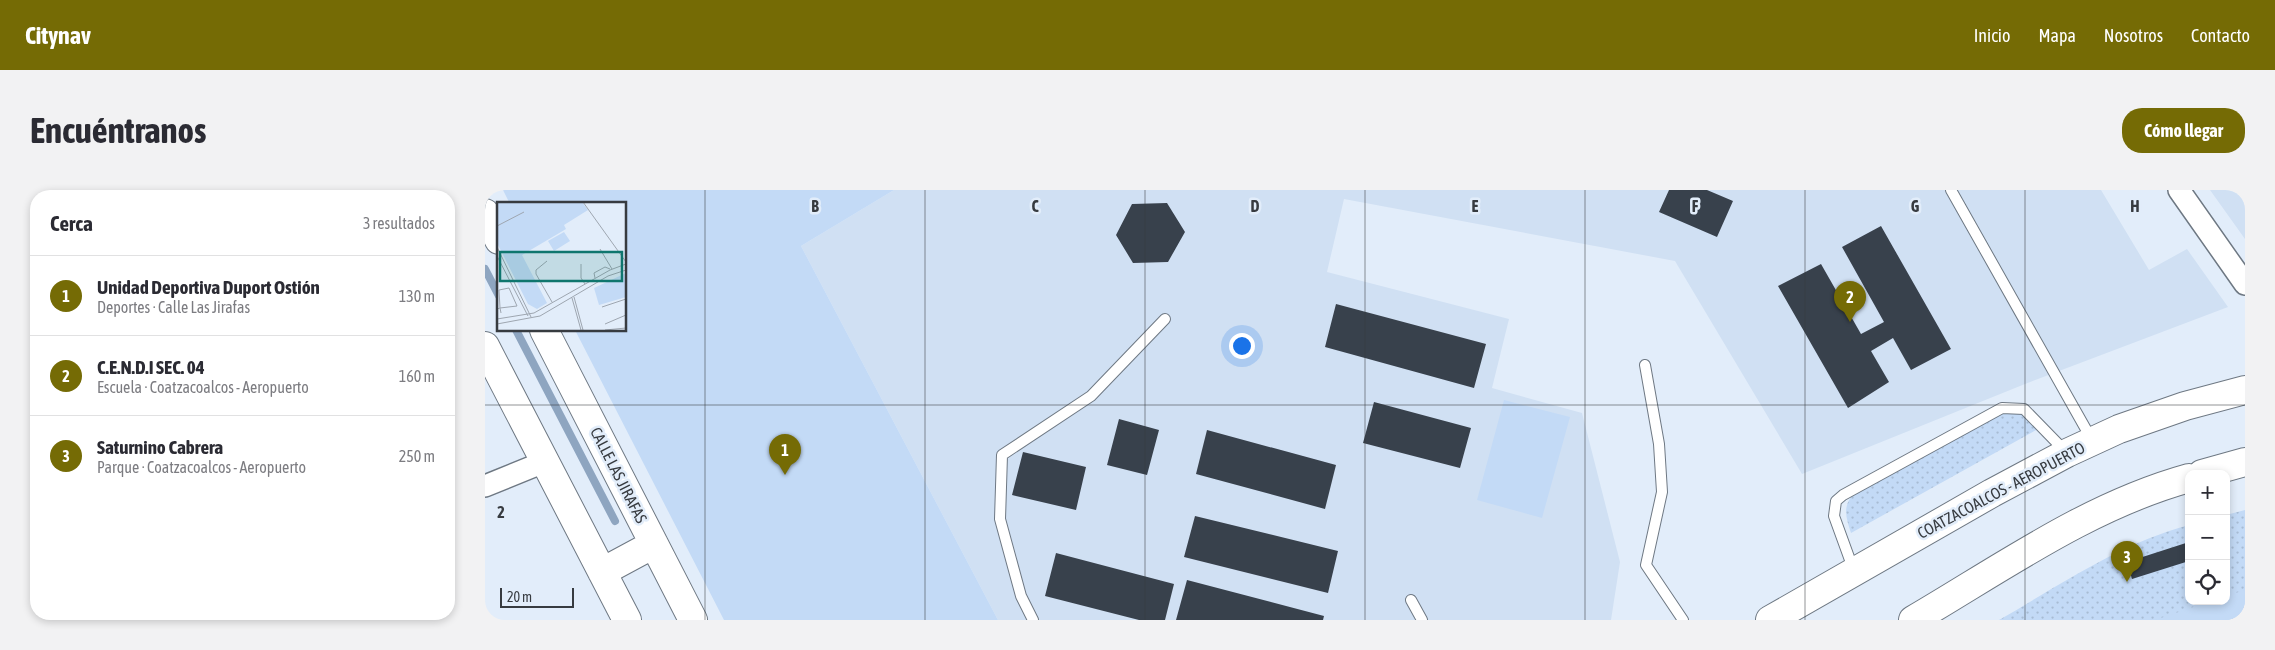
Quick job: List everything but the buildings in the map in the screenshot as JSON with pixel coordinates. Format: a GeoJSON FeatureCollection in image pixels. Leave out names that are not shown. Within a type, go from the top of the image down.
{"type":"FeatureCollection","features":[{"type":"Feature","properties":{"kind":"main road"},"geometry":{"type":"LineString","coordinates":[[485,213],[497,236]]}},
{"type":"Feature","properties":{"kind":"main road","name":"CALLE LAS JIRAFAS"},"geometry":{"type":"LineString","coordinates":[[546,331],[693,620]]}},
{"type":"Feature","properties":{"kind":"main road"},"geometry":{"type":"LineString","coordinates":[[485,346],[627,620]]}},
{"type":"Feature","properties":{"kind":"main road","name":"COATZACOALCOS - AEROPUERTO"},"geometry":{"type":"LineString","coordinates":[[1770,620],[1992,492],[2067,453],[2119,429],[2185,406],[2245,390]]}},
{"type":"Feature","properties":{"kind":"main road"},"geometry":{"type":"LineString","coordinates":[[2216,470],[2245,462]]}},
{"type":"Feature","properties":{"kind":"main road"},"geometry":{"type":"LineString","coordinates":[[1913,620],[2045,540],[2086,519],[2169,483],[2185,479]]}},
{"type":"Feature","properties":{"kind":"main road"},"geometry":{"type":"LineString","coordinates":[[602,572],[654,544]]}},
{"type":"Feature","properties":{"kind":"street"},"geometry":{"type":"LineString","coordinates":[[2179,190],[2245,284]]}},
{"type":"Feature","properties":{"kind":"street"},"geometry":{"type":"LineString","coordinates":[[485,486],[544,462]]}},
{"type":"Feature","properties":{"kind":"lane"},"geometry":{"type":"LineString","coordinates":[[1951,190],[2092,441]]}},
{"type":"Feature","properties":{"kind":"lane"},"geometry":{"type":"LineString","coordinates":[[1033,620],[1021,596],[1001,519],[1002,455],[1091,396],[1165,319]]}},
{"type":"Feature","properties":{"kind":"lane"},"geometry":{"type":"LineString","coordinates":[[1645,365],[1659,444],[1662,492],[1646,565],[1683,620]]}},
{"type":"Feature","properties":{"kind":"lane"},"geometry":{"type":"LineString","coordinates":[[1855,572],[1834,516],[1836,501],[1843,495],[2002,408],[2023,409],[2067,453]]}},
{"type":"Feature","properties":{"kind":"lane"},"geometry":{"type":"LineString","coordinates":[[1411,600],[1422,620]]}},
{"type":"Feature","properties":{"kind":"shaded area"},"geometry":{"type":"Polygon","coordinates":[[[503,190],[894,190],[801,246],[998,620],[724,620],[576,331],[626,331],[626,202],[509,202],[503,190]]]}},
{"type":"Feature","properties":{"kind":"shaded area"},"geometry":{"type":"Polygon","coordinates":[[[894,190],[2101,190],[2149,270],[2187,249],[2228,307],[2025,384],[1802,474],[1675,261],[1344,199],[1327,272],[1509,319],[1492,388],[1582,413],[1620,562],[1611,620],[998,620],[801,246],[894,190]]]}},
{"type":"Feature","properties":{"kind":"shaded area"},"geometry":{"type":"Polygon","coordinates":[[[2210,190],[2245,190],[2245,239],[2210,190]]]}},
{"type":"Feature","properties":{"kind":"shaded area"},"geometry":{"type":"Polygon","coordinates":[[[1504,400],[1570,417],[1542,518],[1477,500],[1504,400]]]}},
{"type":"Feature","properties":{"kind":"shaded area"},"geometry":{"type":"Polygon","coordinates":[[[2011,412],[2023,415],[2038,429],[1851,533],[1846,508],[1854,493],[1998,415],[2011,412]]]}},
{"type":"Feature","properties":{"kind":"shaded area"},"geometry":{"type":"Polygon","coordinates":[[[2245,510],[2245,620],[1999,620],[2091,566],[2139,543],[2185,526],[2185,605],[2230,605],[2230,514],[2245,510]]]}},
{"type":"Feature","properties":{"kind":"shaded area"},"geometry":{"type":"Polygon","coordinates":[[[2245,590],[2245,620],[2155,620],[2199,605],[2230,605],[2230,595],[2245,590]]]}},
{"type":"Feature","properties":{"kind":"waterway"},"geometry":{"type":"LineString","coordinates":[[485,269],[497,292]]}},
{"type":"Feature","properties":{"kind":"waterway"},"geometry":{"type":"LineString","coordinates":[[517,331],[615,521]]}},
{"type":"Feature","properties":{"kind":"place","name":"C.E.N.D.I SEC. 04"},"geometry":{"type":"Point","coordinates":[1850,322]}},
{"type":"Feature","properties":{"kind":"place","name":"Unidad Deportiva Duport Ostión"},"geometry":{"type":"Point","coordinates":[785,475]}},
{"type":"Feature","properties":{"kind":"place","name":"Saturnino Cabrera"},"geometry":{"type":"Point","coordinates":[2127,582]}}]}
